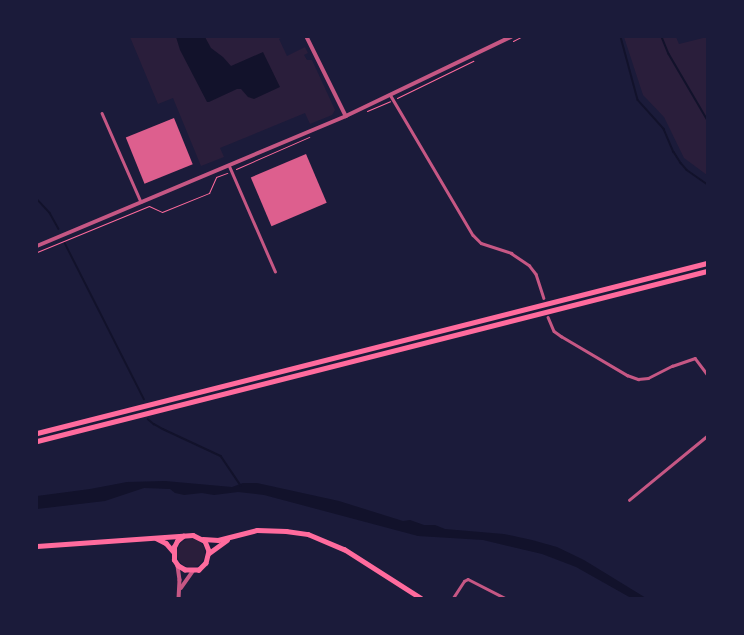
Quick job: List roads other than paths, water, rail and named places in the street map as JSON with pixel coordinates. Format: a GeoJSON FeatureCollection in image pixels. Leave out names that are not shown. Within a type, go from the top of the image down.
{"type":"FeatureCollection","features":[{"type":"Feature","properties":{"kind":"highway"},"geometry":{"type":"LineString","coordinates":[[37,433],[707,263]]}},
{"type":"Feature","properties":{"kind":"highway"},"geometry":{"type":"LineString","coordinates":[[37,441],[707,271]]}},
{"type":"Feature","properties":{"kind":"main road"},"geometry":{"type":"LineString","coordinates":[[37,546],[193,535],[203,539],[218,540],[257,530],[286,531],[322,539],[348,551],[421,598]]}},
{"type":"Feature","properties":{"kind":"main road"},"geometry":{"type":"LineString","coordinates":[[154,537],[166,543],[172,551],[174,560],[178,566],[185,570],[194,571],[205,565],[210,553],[219,544],[241,533]]}},
{"type":"Feature","properties":{"kind":"main road"},"geometry":{"type":"LineString","coordinates":[[172,551],[177,541],[183,536]]}},
{"type":"Feature","properties":{"kind":"main road"},"geometry":{"type":"LineString","coordinates":[[203,539],[210,553]]}},
{"type":"Feature","properties":{"kind":"street"},"geometry":{"type":"LineString","coordinates":[[306,37],[346,116]]}},
{"type":"Feature","properties":{"kind":"street"},"geometry":{"type":"LineString","coordinates":[[37,246],[346,116],[391,96],[512,37]]}},
{"type":"Feature","properties":{"kind":"street"},"geometry":{"type":"LineString","coordinates":[[391,96],[473,235],[481,243],[511,253],[529,265],[536,274],[544,298]]}},
{"type":"Feature","properties":{"kind":"street"},"geometry":{"type":"LineString","coordinates":[[102,113],[141,203]]}},
{"type":"Feature","properties":{"kind":"street"},"geometry":{"type":"LineString","coordinates":[[229,165],[275,271]]}},
{"type":"Feature","properties":{"kind":"street"},"geometry":{"type":"LineString","coordinates":[[548,317],[554,331],[561,336],[627,375],[638,379],[648,378],[672,366],[695,358],[707,374]]}},
{"type":"Feature","properties":{"kind":"street"},"geometry":{"type":"LineString","coordinates":[[629,500],[707,436]]}},
{"type":"Feature","properties":{"kind":"street"},"geometry":{"type":"LineString","coordinates":[[178,566],[180,590],[179,598]]}},
{"type":"Feature","properties":{"kind":"street"},"geometry":{"type":"LineString","coordinates":[[180,590],[185,580],[194,571]]}},
{"type":"Feature","properties":{"kind":"street"},"geometry":{"type":"LineString","coordinates":[[453,598],[464,581],[468,579],[505,598]]}},
{"type":"Feature","properties":{"kind":"waterway"},"geometry":{"type":"LineString","coordinates":[[621,37],[638,100],[664,129],[674,152],[681,163],[687,170],[707,184]]}},
{"type":"Feature","properties":{"kind":"waterway"},"geometry":{"type":"LineString","coordinates":[[662,37],[669,54],[707,119]]}},
{"type":"Feature","properties":{"kind":"waterway"},"geometry":{"type":"LineString","coordinates":[[37,199],[50,213],[59,229]]}},
{"type":"Feature","properties":{"kind":"waterway"},"geometry":{"type":"LineString","coordinates":[[65,243],[144,399]]}},
{"type":"Feature","properties":{"kind":"waterway"},"geometry":{"type":"LineString","coordinates":[[148,419],[163,429],[221,456],[241,486]]}}]}
